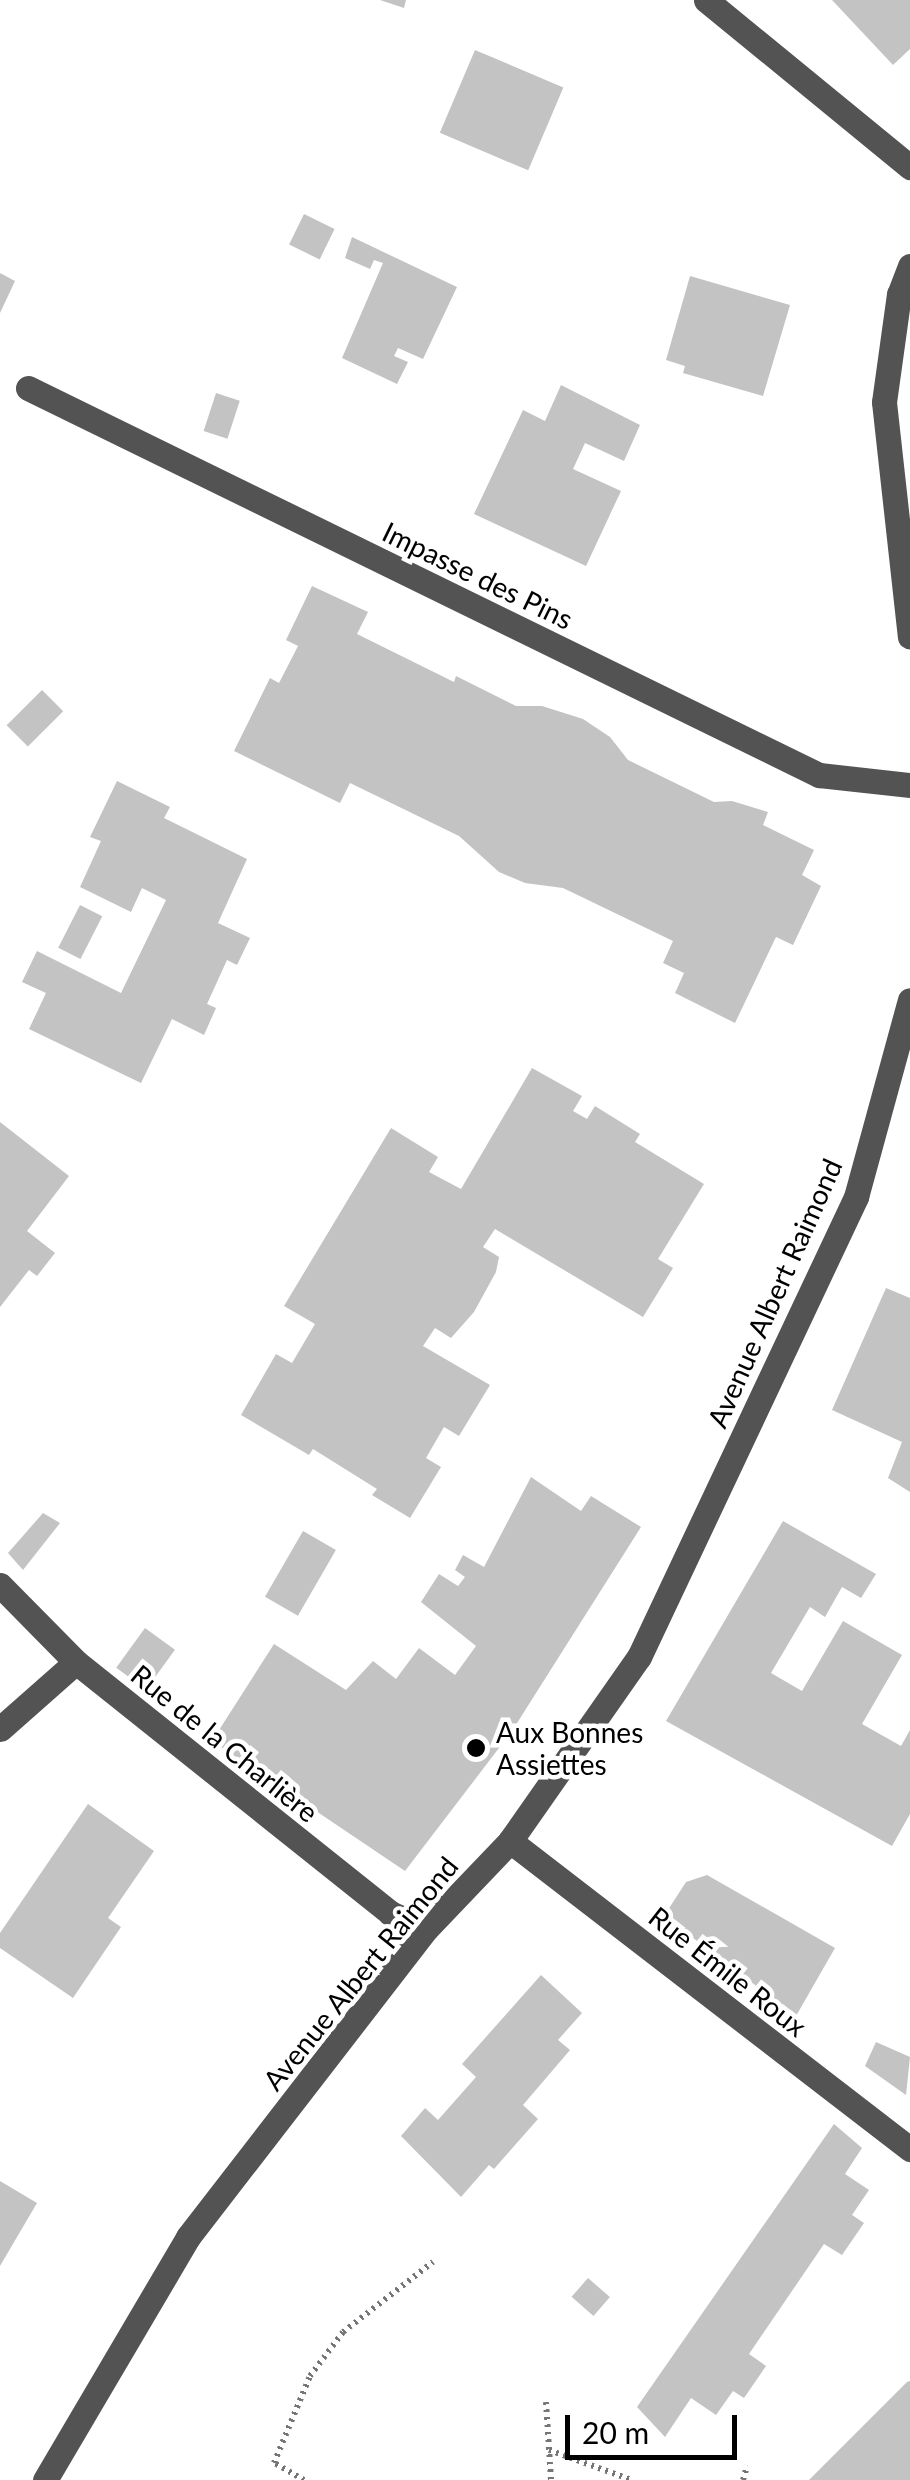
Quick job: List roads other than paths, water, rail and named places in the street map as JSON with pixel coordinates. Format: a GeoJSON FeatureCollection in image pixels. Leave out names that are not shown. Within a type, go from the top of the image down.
{"type":"FeatureCollection","features":[{"type":"Feature","properties":{"kind":"street"},"geometry":{"type":"LineString","coordinates":[[706,0],[910,167]]}},
{"type":"Feature","properties":{"kind":"street"},"geometry":{"type":"LineString","coordinates":[[910,266],[899,294],[884,402],[910,637]]}},
{"type":"Feature","properties":{"kind":"street","name":"Impasse des Pins"},"geometry":{"type":"LineString","coordinates":[[28,388],[819,775],[910,785]]}},
{"type":"Feature","properties":{"kind":"street","name":"Avenue Albert Raimond"},"geometry":{"type":"LineString","coordinates":[[44,2480],[188,2237],[426,1930],[510,1841],[639,1657],[856,1197],[910,1000]]}},
{"type":"Feature","properties":{"kind":"street","name":"Rue de la Charlière"},"geometry":{"type":"LineString","coordinates":[[0,1585],[76,1662],[390,1913],[426,1930]]}},
{"type":"Feature","properties":{"kind":"street"},"geometry":{"type":"LineString","coordinates":[[0,1729],[76,1662]]}},
{"type":"Feature","properties":{"kind":"street","name":"Rue Émile Roux"},"geometry":{"type":"LineString","coordinates":[[510,1841],[910,2149]]}},
{"type":"Feature","properties":{"kind":"place","name":"Aux Bonnes Assiettes"},"geometry":{"type":"Point","coordinates":[476,1748]}}]}
